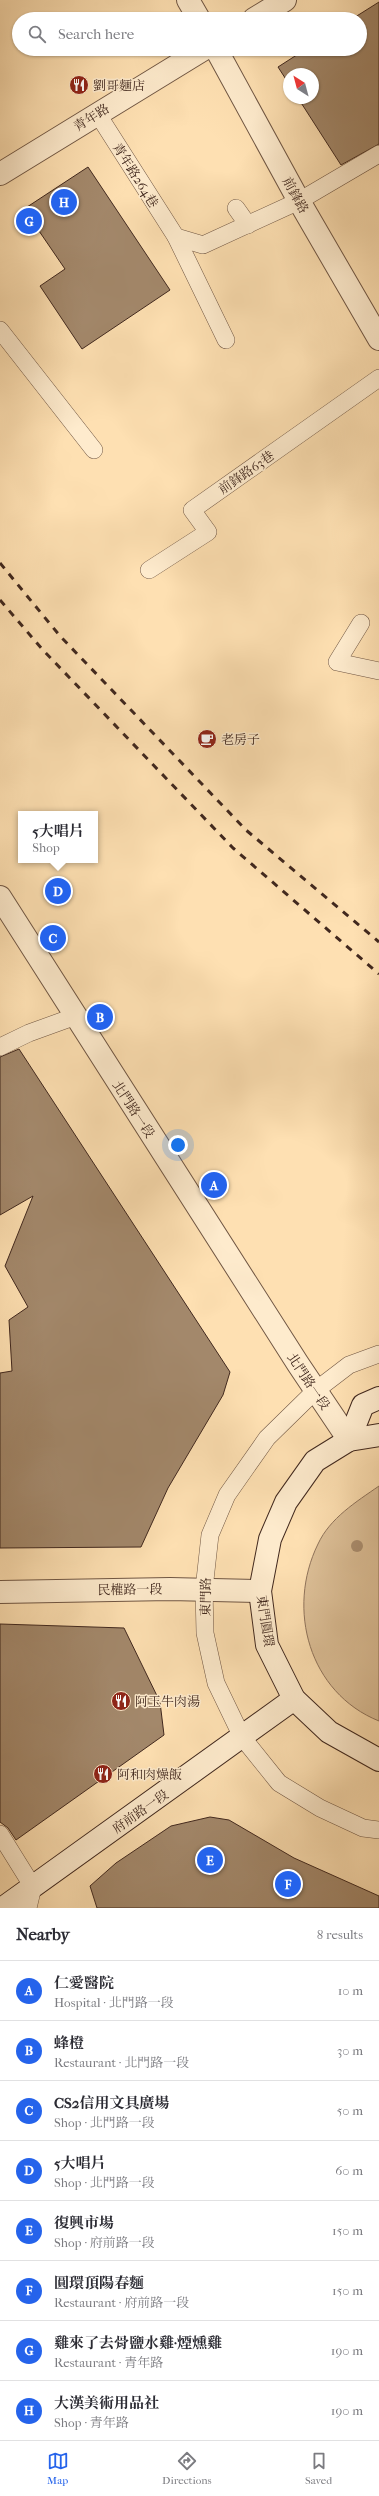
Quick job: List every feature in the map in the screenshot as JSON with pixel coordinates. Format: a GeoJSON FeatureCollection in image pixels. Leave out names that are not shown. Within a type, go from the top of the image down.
{"type":"FeatureCollection","features":[{"type":"Feature","properties":{"kind":"street"},"geometry":{"type":"LineString","coordinates":[[188,0],[195,12]]}},
{"type":"Feature","properties":{"kind":"street"},"geometry":{"type":"LineString","coordinates":[[265,12],[285,0]]}},
{"type":"Feature","properties":{"kind":"street","name":"青年路"},"geometry":{"type":"LineString","coordinates":[[0,174],[97,113],[192,56]]}},
{"type":"Feature","properties":{"kind":"street","name":"前鋒路"},"geometry":{"type":"LineString","coordinates":[[220,56],[299,201],[379,338]]}},
{"type":"Feature","properties":{"kind":"street","name":"北門路一段"},"geometry":{"type":"LineString","coordinates":[[0,897],[315,1391],[349,1440]]}},
{"type":"Feature","properties":{"kind":"street"},"geometry":{"type":"LineString","coordinates":[[349,1440],[363,1405],[379,1398]]}},
{"type":"Feature","properties":{"kind":"street","name":"東門圓環"},"geometry":{"type":"LineString","coordinates":[[379,1435],[349,1440],[315,1460],[286,1502],[270,1539],[260,1591],[267,1645],[294,1699],[329,1732],[379,1760]]}},
{"type":"Feature","properties":{"kind":"street","name":"民權路一段"},"geometry":{"type":"LineString","coordinates":[[0,1592],[204,1589],[260,1591]]}},
{"type":"Feature","properties":{"kind":"street","name":"府前路一段"},"geometry":{"type":"LineString","coordinates":[[3,1908],[294,1699]]}},
{"type":"Feature","properties":{"kind":"lane","name":"青年路264巷"},"geometry":{"type":"LineString","coordinates":[[97,113],[176,237],[226,340]]}},
{"type":"Feature","properties":{"kind":"lane"},"geometry":{"type":"LineString","coordinates":[[176,237],[203,245],[299,201],[379,154]]}},
{"type":"Feature","properties":{"kind":"lane"},"geometry":{"type":"LineString","coordinates":[[236,208],[248,225]]}},
{"type":"Feature","properties":{"kind":"lane"},"geometry":{"type":"LineString","coordinates":[[0,330],[94,450]]}},
{"type":"Feature","properties":{"kind":"lane","name":"前鋒路63巷"},"geometry":{"type":"LineString","coordinates":[[149,570],[208,532],[192,510],[379,378]]}},
{"type":"Feature","properties":{"kind":"lane"},"geometry":{"type":"LineString","coordinates":[[361,623],[338,662],[379,671]]}},
{"type":"Feature","properties":{"kind":"lane"},"geometry":{"type":"LineString","coordinates":[[0,1048],[29,1033],[76,1016]]}},
{"type":"Feature","properties":{"kind":"lane","name":"東門路"},"geometry":{"type":"LineString","coordinates":[[379,1354],[349,1365],[315,1391],[268,1438],[227,1495],[210,1535],[204,1589],[205,1633],[216,1683],[242,1737],[279,1783],[320,1808],[363,1828],[379,1830]]}},
{"type":"Feature","properties":{"kind":"lane"},"geometry":{"type":"LineString","coordinates":[[0,1834],[33,1887],[28,1908]]}},
{"type":"Feature","properties":{"kind":"shaded area"},"geometry":{"type":"Polygon","coordinates":[[[379,1486],[379,1721],[355,1708],[335,1691],[320,1670],[310,1646],[305,1621],[304,1595],[309,1569],[318,1544],[329,1526],[344,1511],[379,1486]]]}},
{"type":"Feature","properties":{"kind":"building"},"geometry":{"type":"Polygon","coordinates":[[[379,2],[379,144],[341,165],[302,104],[319,104],[319,68],[283,68],[283,75],[278,67],[295,56],[367,56],[367,12],[363,12],[379,2]]]}},
{"type":"Feature","properties":{"kind":"building"},"geometry":{"type":"Polygon","coordinates":[[[88,167],[170,290],[82,349],[40,286],[65,269],[24,209],[88,167]]]}},
{"type":"Feature","properties":{"kind":"building"},"geometry":{"type":"Polygon","coordinates":[[[19,1049],[230,1372],[223,1395],[168,1488],[141,1547],[0,1548],[0,1373],[12,1371],[9,1320],[28,1307],[5,1266],[33,1196],[0,1215],[0,1057],[19,1049]]]}},
{"type":"Feature","properties":{"kind":"building"},"geometry":{"type":"Polygon","coordinates":[[[0,1624],[124,1628],[160,1702],[164,1735],[16,1840],[8,1828],[0,1822],[0,1624]]]}},
{"type":"Feature","properties":{"kind":"building"},"geometry":{"type":"Polygon","coordinates":[[[210,1817],[229,1820],[294,1858],[379,1896],[379,1908],[97,1908],[90,1886],[116,1863],[171,1826],[210,1817]]]}},
{"type":"Feature","properties":{"kind":"railway"},"geometry":{"type":"LineString","coordinates":[[0,563],[60,636],[246,830],[379,942]]}},
{"type":"Feature","properties":{"kind":"railway"},"geometry":{"type":"LineString","coordinates":[[0,600],[42,649],[233,848],[379,974]]}},
{"type":"Feature","properties":{"kind":"place","name":"劉哥麵店"},"geometry":{"type":"Point","coordinates":[79,85]}},
{"type":"Feature","properties":{"kind":"place","name":"大漢美術用品社"},"geometry":{"type":"Point","coordinates":[64,202]}},
{"type":"Feature","properties":{"kind":"place","name":"雞來了去骨鹽水雞·煙燻雞"},"geometry":{"type":"Point","coordinates":[29,221]}},
{"type":"Feature","properties":{"kind":"place","name":"老房子"},"geometry":{"type":"Point","coordinates":[207,739]}},
{"type":"Feature","properties":{"kind":"place","name":"5大唱片"},"geometry":{"type":"Point","coordinates":[58,891]}},
{"type":"Feature","properties":{"kind":"place","name":"CS2信用文具廣場"},"geometry":{"type":"Point","coordinates":[53,938]}},
{"type":"Feature","properties":{"kind":"place","name":"蜂橙"},"geometry":{"type":"Point","coordinates":[100,1017]}},
{"type":"Feature","properties":{"kind":"place","name":"仁愛醫院"},"geometry":{"type":"Point","coordinates":[214,1185]}},
{"type":"Feature","properties":{"kind":"place","name":"阿玉牛肉湯"},"geometry":{"type":"Point","coordinates":[121,1701]}},
{"type":"Feature","properties":{"kind":"place","name":"阿和肉燥飯"},"geometry":{"type":"Point","coordinates":[103,1774]}},
{"type":"Feature","properties":{"kind":"place","name":"復興市場"},"geometry":{"type":"Point","coordinates":[210,1860]}},
{"type":"Feature","properties":{"kind":"place","name":"圓環頂陽春麵"},"geometry":{"type":"Point","coordinates":[288,1884]}}]}
